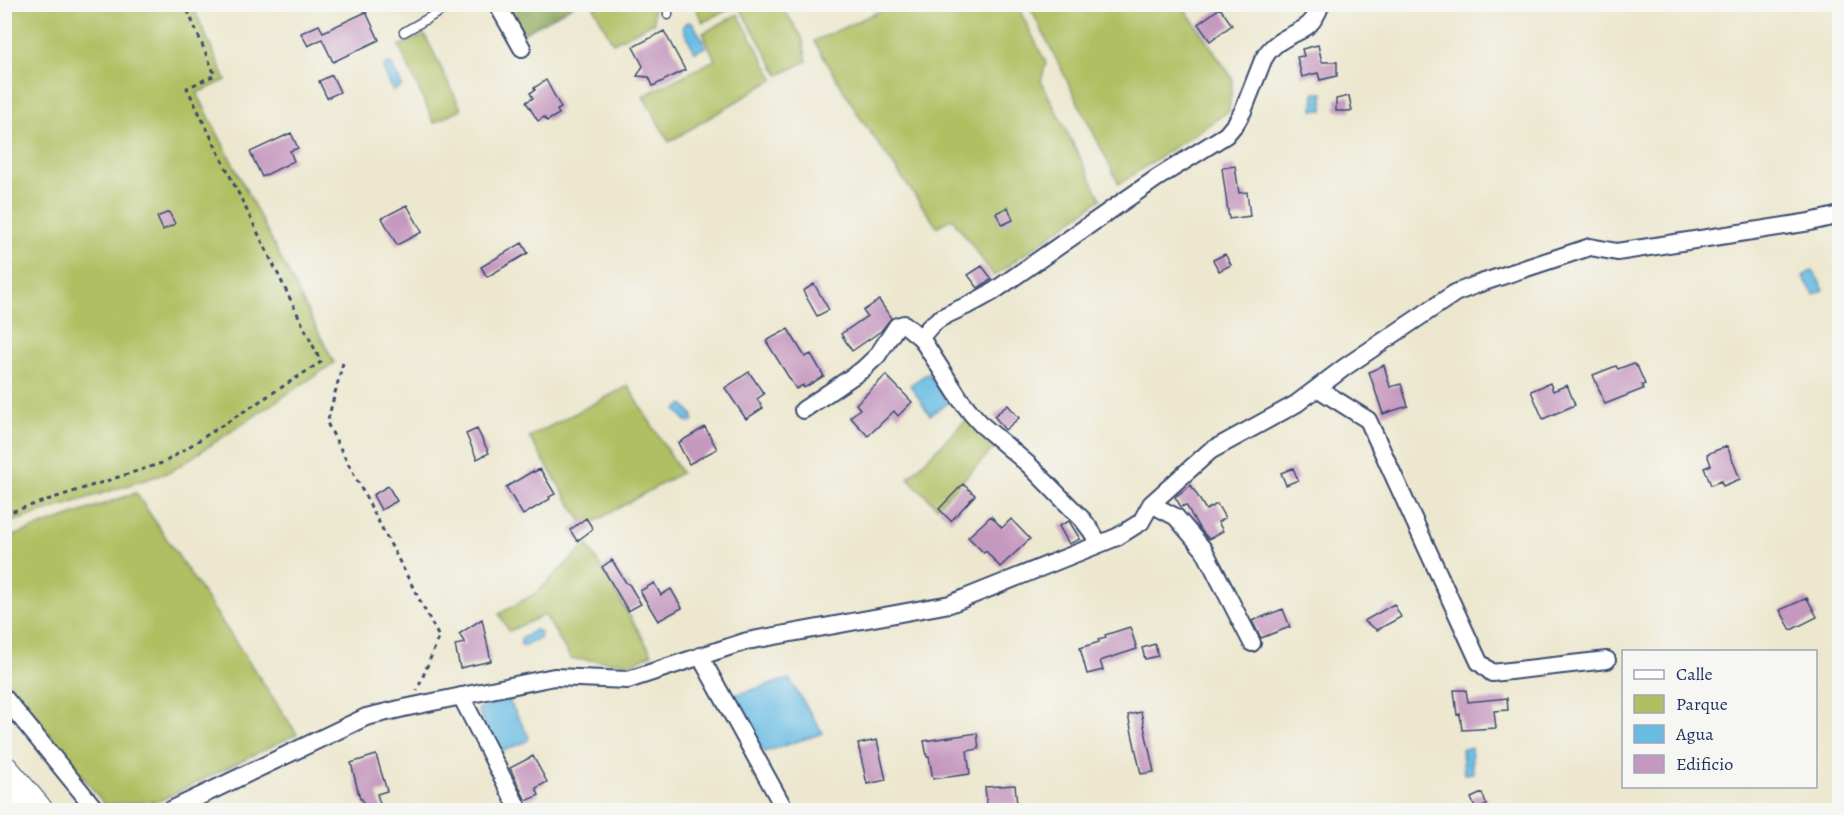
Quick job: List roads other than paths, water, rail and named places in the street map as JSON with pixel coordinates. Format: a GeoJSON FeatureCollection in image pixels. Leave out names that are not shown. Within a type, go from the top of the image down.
{"type":"FeatureCollection","features":[{"type":"Feature","properties":{"kind":"highway"},"geometry":{"type":"LineString","coordinates":[[4,772],[36,810]]}},
{"type":"Feature","properties":{"kind":"street"},"geometry":{"type":"LineString","coordinates":[[497,4],[522,48]]}},
{"type":"Feature","properties":{"kind":"street"},"geometry":{"type":"LineString","coordinates":[[921,338],[940,317],[967,306],[993,291],[1156,178],[1226,135],[1243,111],[1263,60],[1274,45],[1308,27],[1321,4]]}},
{"type":"Feature","properties":{"kind":"street"},"geometry":{"type":"LineString","coordinates":[[171,810],[366,717],[554,677],[628,680],[747,641],[950,604],[1117,537],[1136,526],[1141,522],[1151,504],[1210,451],[1296,404],[1345,367],[1455,293],[1590,247],[1617,252],[1810,222],[1839,215]]}},
{"type":"Feature","properties":{"kind":"street"},"geometry":{"type":"LineString","coordinates":[[803,410],[862,370],[878,356],[897,326],[904,324],[921,338],[972,414],[1029,465],[1083,520],[1099,544]]}},
{"type":"Feature","properties":{"kind":"street"},"geometry":{"type":"LineString","coordinates":[[1317,388],[1368,420],[1479,662],[1492,674],[1607,660]]}},
{"type":"Feature","properties":{"kind":"street"},"geometry":{"type":"LineString","coordinates":[[1151,504],[1176,517],[1204,550],[1252,644]]}},
{"type":"Feature","properties":{"kind":"street"},"geometry":{"type":"LineString","coordinates":[[700,656],[784,810]]}},
{"type":"Feature","properties":{"kind":"street"},"geometry":{"type":"LineString","coordinates":[[461,696],[519,810]]}},
{"type":"Feature","properties":{"kind":"street"},"geometry":{"type":"LineString","coordinates":[[4,697],[96,810]]}},
{"type":"Feature","properties":{"kind":"lane"},"geometry":{"type":"LineString","coordinates":[[404,32],[453,4]]}},
{"type":"Feature","properties":{"kind":"lane"},"geometry":{"type":"LineString","coordinates":[[668,4],[668,15]]}},
{"type":"Feature","properties":{"kind":"water"},"geometry":{"type":"Polygon","coordinates":[[[688,22],[693,23],[706,47],[695,52],[683,29],[688,22]]]}},
{"type":"Feature","properties":{"kind":"water"},"geometry":{"type":"Polygon","coordinates":[[[386,64],[392,65],[402,86],[393,91],[383,69],[386,64]]]}},
{"type":"Feature","properties":{"kind":"water"},"geometry":{"type":"Polygon","coordinates":[[[1314,93],[1323,93],[1323,110],[1313,110],[1314,93]]]}},
{"type":"Feature","properties":{"kind":"water"},"geometry":{"type":"Polygon","coordinates":[[[1813,270],[1824,290],[1814,295],[1803,276],[1813,270]]]}},
{"type":"Feature","properties":{"kind":"water"},"geometry":{"type":"Polygon","coordinates":[[[928,373],[948,403],[930,415],[910,385],[928,373]]]}},
{"type":"Feature","properties":{"kind":"water"},"geometry":{"type":"Polygon","coordinates":[[[683,404],[693,415],[691,416],[694,420],[690,423],[676,410],[683,404]]]}},
{"type":"Feature","properties":{"kind":"water"},"geometry":{"type":"Polygon","coordinates":[[[535,630],[541,632],[540,639],[526,646],[521,645],[521,639],[535,630]]]}},
{"type":"Feature","properties":{"kind":"water"},"geometry":{"type":"Polygon","coordinates":[[[789,679],[823,733],[764,752],[731,696],[789,679]]]}},
{"type":"Feature","properties":{"kind":"water"},"geometry":{"type":"Polygon","coordinates":[[[508,699],[529,737],[527,741],[501,752],[496,749],[478,710],[508,699]]]}},
{"type":"Feature","properties":{"kind":"water"},"geometry":{"type":"Polygon","coordinates":[[[1471,748],[1473,773],[1464,774],[1462,749],[1471,748]]]}}]}
